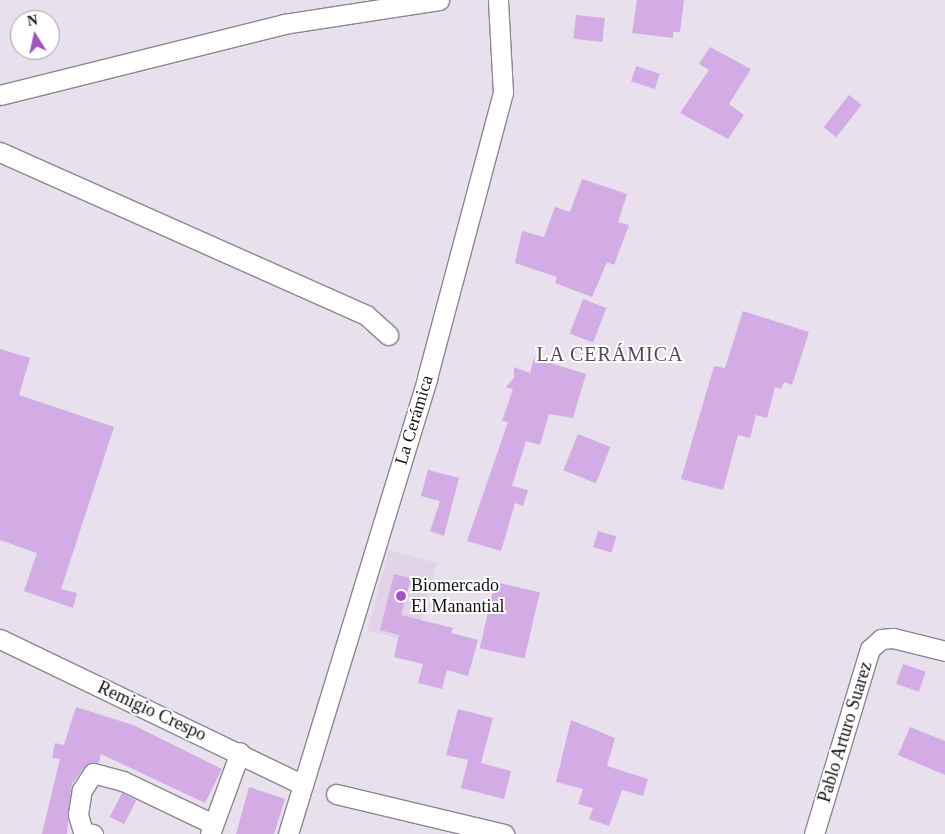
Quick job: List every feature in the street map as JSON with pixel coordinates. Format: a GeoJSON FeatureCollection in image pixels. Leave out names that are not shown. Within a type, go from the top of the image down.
{"type":"FeatureCollection","features":[{"type":"Feature","properties":{"kind":"street"},"geometry":{"type":"LineString","coordinates":[[0,95],[284,24],[439,0]]}},
{"type":"Feature","properties":{"kind":"street","name":"La Cerámica"},"geometry":{"type":"LineString","coordinates":[[288,834],[427,378],[503,93],[498,0]]}},
{"type":"Feature","properties":{"kind":"street"},"geometry":{"type":"LineString","coordinates":[[0,152],[366,315],[388,335]]}},
{"type":"Feature","properties":{"kind":"street","name":"Pablo Arturo Suarez"},"geometry":{"type":"LineString","coordinates":[[814,834],[870,649],[881,639],[893,638],[945,651]]}},
{"type":"Feature","properties":{"kind":"street","name":"Remigio Crespo"},"geometry":{"type":"LineString","coordinates":[[0,639],[240,752],[303,785]]}},
{"type":"Feature","properties":{"kind":"street"},"geometry":{"type":"LineString","coordinates":[[93,834],[84,832],[78,814],[82,790],[93,773],[122,780],[212,829],[240,752]]}},
{"type":"Feature","properties":{"kind":"street"},"geometry":{"type":"LineString","coordinates":[[336,794],[481,831],[504,834]]}},
{"type":"Feature","properties":{"kind":"shaded area","name":"Biomercado El Manantial"},"geometry":{"type":"Polygon","coordinates":[[[389,550],[437,563],[416,643],[368,630],[389,550]]]}},
{"type":"Feature","properties":{"kind":"building"},"geometry":{"type":"Polygon","coordinates":[[[637,0],[684,0],[680,32],[673,32],[673,38],[632,33],[637,0]]]}},
{"type":"Feature","properties":{"kind":"building"},"geometry":{"type":"Polygon","coordinates":[[[576,15],[605,18],[602,42],[573,39],[576,15]]]}},
{"type":"Feature","properties":{"kind":"building"},"geometry":{"type":"Polygon","coordinates":[[[710,47],[751,69],[729,104],[744,115],[728,139],[680,113],[709,70],[699,64],[710,47]]]}},
{"type":"Feature","properties":{"kind":"building"},"geometry":{"type":"Polygon","coordinates":[[[636,66],[660,74],[655,89],[631,81],[636,66]]]}},
{"type":"Feature","properties":{"kind":"building"},"geometry":{"type":"Polygon","coordinates":[[[849,95],[862,105],[836,137],[824,127],[849,95]]]}},
{"type":"Feature","properties":{"kind":"building"},"geometry":{"type":"Polygon","coordinates":[[[582,179],[627,194],[618,222],[629,225],[614,265],[607,262],[592,297],[555,283],[557,277],[515,263],[522,231],[544,237],[555,207],[570,212],[582,179]]]}},
{"type":"Feature","properties":{"kind":"building"},"geometry":{"type":"Polygon","coordinates":[[[583,299],[606,308],[593,343],[570,334],[583,299]]]}},
{"type":"Feature","properties":{"kind":"building"},"geometry":{"type":"Polygon","coordinates":[[[743,311],[809,332],[792,385],[784,382],[781,389],[775,387],[767,418],[756,415],[750,438],[738,435],[723,490],[681,479],[714,366],[725,368],[743,311]]]}},
{"type":"Feature","properties":{"kind":"building"},"geometry":{"type":"Polygon","coordinates":[[[0,349],[30,358],[19,395],[114,427],[61,589],[77,593],[73,608],[24,591],[37,553],[0,540],[0,349]]]}},
{"type":"Feature","properties":{"kind":"building"},"geometry":{"type":"Polygon","coordinates":[[[534,358],[586,374],[573,418],[549,414],[540,445],[526,441],[512,486],[528,490],[523,506],[515,503],[501,551],[467,541],[508,422],[502,421],[513,389],[506,387],[514,378],[514,367],[530,373],[534,358]]]}},
{"type":"Feature","properties":{"kind":"building"},"geometry":{"type":"Polygon","coordinates":[[[578,434],[610,447],[596,483],[563,470],[578,434]]]}},
{"type":"Feature","properties":{"kind":"building"},"geometry":{"type":"Polygon","coordinates":[[[428,470],[459,478],[444,536],[430,531],[440,501],[421,496],[428,470]]]}},
{"type":"Feature","properties":{"kind":"building"},"geometry":{"type":"Polygon","coordinates":[[[598,531],[616,536],[612,553],[593,547],[598,531]]]}},
{"type":"Feature","properties":{"kind":"building"},"geometry":{"type":"Polygon","coordinates":[[[394,574],[411,578],[401,615],[453,628],[451,633],[478,640],[468,676],[447,670],[442,689],[418,683],[423,664],[394,657],[399,635],[380,630],[394,574]]]}},
{"type":"Feature","properties":{"kind":"building"},"geometry":{"type":"Polygon","coordinates":[[[495,582],[540,592],[525,659],[480,648],[495,582]]]}},
{"type":"Feature","properties":{"kind":"building"},"geometry":{"type":"Polygon","coordinates":[[[903,664],[926,672],[919,692],[896,684],[903,664]]]}},
{"type":"Feature","properties":{"kind":"building"},"geometry":{"type":"Polygon","coordinates":[[[76,707],[133,725],[222,769],[205,803],[101,754],[99,763],[86,765],[72,784],[67,834],[42,834],[60,759],[52,758],[55,743],[64,745],[76,707]]]}},
{"type":"Feature","properties":{"kind":"building"},"geometry":{"type":"Polygon","coordinates":[[[458,709],[493,718],[481,763],[473,761],[511,771],[504,799],[461,788],[468,760],[446,755],[458,709]]]}},
{"type":"Feature","properties":{"kind":"building"},"geometry":{"type":"Polygon","coordinates":[[[571,720],[615,738],[607,766],[648,779],[643,796],[622,790],[609,826],[589,819],[593,808],[578,804],[583,789],[556,782],[571,720]]]}},
{"type":"Feature","properties":{"kind":"building"},"geometry":{"type":"Polygon","coordinates":[[[910,727],[945,741],[945,775],[898,755],[910,727]]]}},
{"type":"Feature","properties":{"kind":"building"},"geometry":{"type":"Polygon","coordinates":[[[249,787],[285,799],[274,834],[236,834],[249,787]]]}},
{"type":"Feature","properties":{"kind":"building"},"geometry":{"type":"Polygon","coordinates":[[[122,793],[136,800],[124,824],[110,817],[122,793]]]}},
{"type":"Feature","properties":{"kind":"place","name":"Biomercado El Manantial"},"geometry":{"type":"Point","coordinates":[401,596]}},
{"type":"Feature","properties":{"kind":"district","name":"LA CERÁMICA"},"geometry":{"type":"Point","coordinates":[610,354]}}]}
